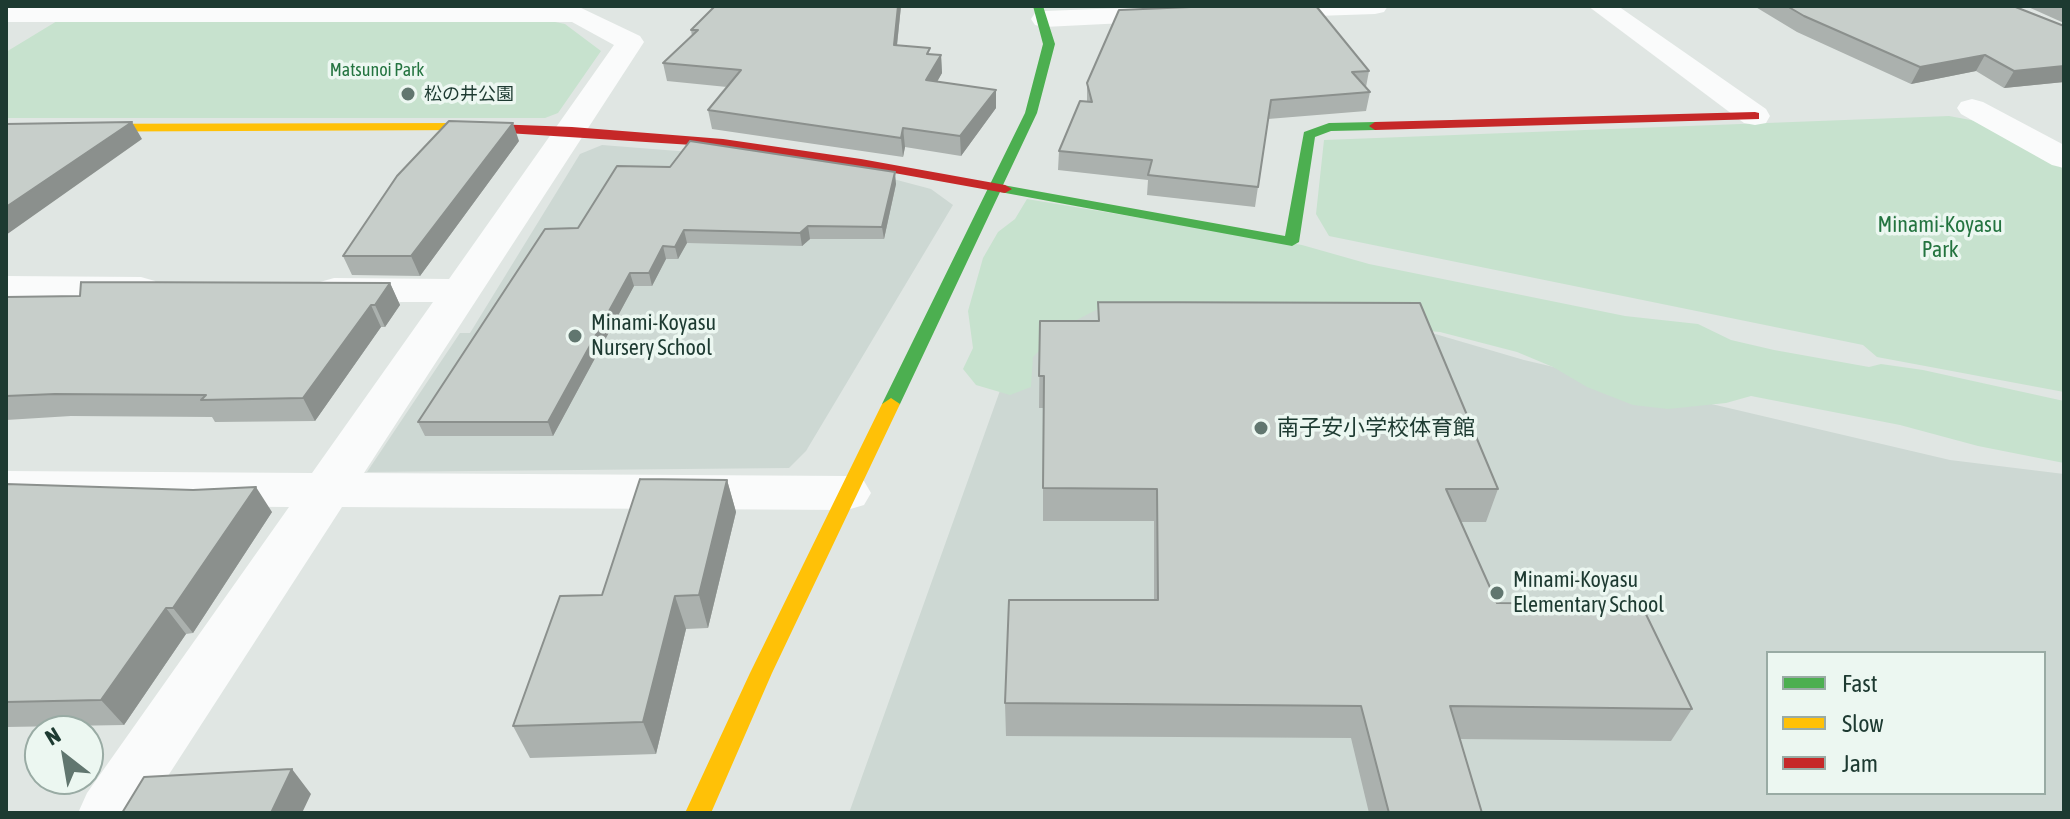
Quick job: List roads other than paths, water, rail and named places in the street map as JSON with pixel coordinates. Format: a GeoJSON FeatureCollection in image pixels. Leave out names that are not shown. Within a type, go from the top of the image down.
{"type":"FeatureCollection","features":[{"type":"Feature","properties":{"kind":"street"},"geometry":{"type":"LineString","coordinates":[[1233,11],[1375,6]]}},
{"type":"Feature","properties":{"kind":"street"},"geometry":{"type":"LineString","coordinates":[[1601,6],[1755,116]]}},
{"type":"Feature","properties":{"kind":"street"},"geometry":{"type":"LineString","coordinates":[[6,14],[413,10],[577,14],[630,42],[109,813]]}},
{"type":"Feature","properties":{"kind":"street"},"geometry":{"type":"LineString","coordinates":[[698,813],[847,493],[1031,113],[1049,44],[1041,12],[1202,13]]}},
{"type":"Feature","properties":{"kind":"street"},"geometry":{"type":"LineString","coordinates":[[1972,108],[2064,158]]}},
{"type":"Feature","properties":{"kind":"street"},"geometry":{"type":"LineString","coordinates":[[6,128],[429,126],[572,131],[723,143],[861,163],[1292,242],[1309,135],[1329,127],[1755,116]]}},
{"type":"Feature","properties":{"kind":"street"},"geometry":{"type":"LineString","coordinates":[[6,288],[180,289]]}},
{"type":"Feature","properties":{"kind":"street"},"geometry":{"type":"LineString","coordinates":[[306,290],[464,291]]}},
{"type":"Feature","properties":{"kind":"street"},"geometry":{"type":"LineString","coordinates":[[6,488],[847,493]]}},
{"type":"Feature","properties":{"kind":"place","name":"松の井公園"},"geometry":{"type":"Point","coordinates":[408,94]}},
{"type":"Feature","properties":{"kind":"place","name":"Minami-Koyasu Nursery School"},"geometry":{"type":"Point","coordinates":[575,336]}},
{"type":"Feature","properties":{"kind":"place","name":"南子安小学校体育館"},"geometry":{"type":"Point","coordinates":[1261,428]}},
{"type":"Feature","properties":{"kind":"place","name":"Minami-Koyasu Elementary School"},"geometry":{"type":"Point","coordinates":[1497,593]}},
{"type":"Feature","properties":{"kind":"park label","name":"Matsunoi Park"},"geometry":{"type":"Point","coordinates":[377,70]}},
{"type":"Feature","properties":{"kind":"park label","name":"Minami-Koyasu Park"},"geometry":{"type":"Point","coordinates":[1940,238]}}]}
